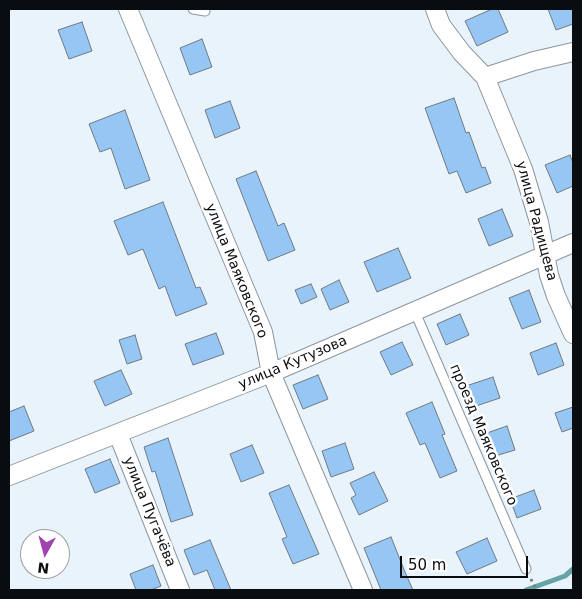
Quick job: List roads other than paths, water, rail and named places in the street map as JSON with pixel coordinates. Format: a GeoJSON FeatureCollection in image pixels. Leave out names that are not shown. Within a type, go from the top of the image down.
{"type":"FeatureCollection","features":[{"type":"Feature","properties":{"kind":"street","name":"улица Маяковского"},"geometry":{"type":"LineString","coordinates":[[128,9],[263,332],[271,373],[363,590]]}},
{"type":"Feature","properties":{"kind":"street","name":"улица Радищева"},"geometry":{"type":"LineString","coordinates":[[435,9],[441,25],[462,54],[485,77],[523,169],[539,222],[549,275],[573,334]]}},
{"type":"Feature","properties":{"kind":"street"},"geometry":{"type":"LineString","coordinates":[[485,77],[534,61],[573,52]]}},
{"type":"Feature","properties":{"kind":"street","name":"улица Кутузова"},"geometry":{"type":"LineString","coordinates":[[9,476],[271,373],[573,243]]}},
{"type":"Feature","properties":{"kind":"street","name":"улица Пугачёва"},"geometry":{"type":"LineString","coordinates":[[118,434],[180,590]]}},
{"type":"Feature","properties":{"kind":"lane"},"geometry":{"type":"LineString","coordinates":[[193,9],[205,11]]}},
{"type":"Feature","properties":{"kind":"lane","name":"проезд Маяковского"},"geometry":{"type":"LineString","coordinates":[[415,312],[526,569]]}},
{"type":"Feature","properties":{"kind":"waterway"},"geometry":{"type":"LineString","coordinates":[[526,590],[565,576],[573,569]]}}]}
